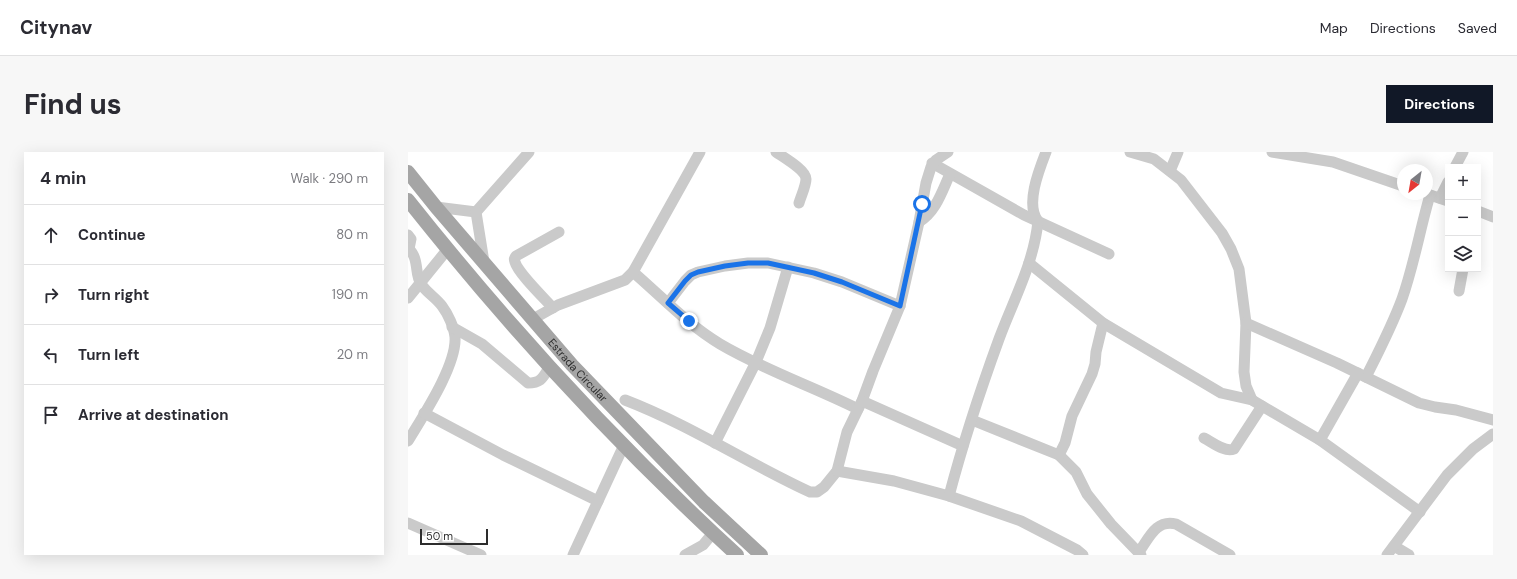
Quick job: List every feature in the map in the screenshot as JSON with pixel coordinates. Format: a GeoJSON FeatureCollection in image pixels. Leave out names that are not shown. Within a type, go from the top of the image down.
{"type":"FeatureCollection","features":[{"type":"Feature","properties":{"kind":"main road","name":"Estrada Circular"},"geometry":{"type":"LineString","coordinates":[[408,172],[436,207],[572,365],[698,497],[761,555]]}},
{"type":"Feature","properties":{"kind":"main road","name":"Estrada Circular"},"geometry":{"type":"LineString","coordinates":[[408,200],[447,250],[550,366],[624,445],[692,514],[737,555]]}},
{"type":"Feature","properties":{"kind":"street"},"geometry":{"type":"LineString","coordinates":[[476,212],[529,152]]}},
{"type":"Feature","properties":{"kind":"street"},"geometry":{"type":"LineString","coordinates":[[533,319],[553,308],[625,280],[633,272],[700,152]]}},
{"type":"Feature","properties":{"kind":"street"},"geometry":{"type":"LineString","coordinates":[[776,152],[798,167],[806,175],[806,180],[799,203]]}},
{"type":"Feature","properties":{"kind":"street"},"geometry":{"type":"LineString","coordinates":[[625,400],[650,410],[810,492],[817,492],[824,487],[837,471],[840,454],[847,432],[860,405],[900,306],[919,222],[926,183],[932,164],[948,152]]}},
{"type":"Feature","properties":{"kind":"street"},"geometry":{"type":"LineString","coordinates":[[949,496],[985,376],[1029,263],[1037,232],[1038,221],[1033,215],[1034,193],[1039,170],[1046,152]]}},
{"type":"Feature","properties":{"kind":"street"},"geometry":{"type":"LineString","coordinates":[[1130,152],[1154,159],[1181,180],[1222,234],[1231,249],[1239,270],[1246,323],[1244,372],[1246,386],[1252,400]]}},
{"type":"Feature","properties":{"kind":"street"},"geometry":{"type":"LineString","coordinates":[[1170,172],[1178,152]]}},
{"type":"Feature","properties":{"kind":"street"},"geometry":{"type":"LineString","coordinates":[[1272,152],[1333,162],[1397,184]]}},
{"type":"Feature","properties":{"kind":"street"},"geometry":{"type":"LineString","coordinates":[[1457,164],[1464,152]]}},
{"type":"Feature","properties":{"kind":"street"},"geometry":{"type":"LineString","coordinates":[[932,164],[1024,215],[1109,254]]}},
{"type":"Feature","properties":{"kind":"street"},"geometry":{"type":"LineString","coordinates":[[919,222],[934,208],[950,174]]}},
{"type":"Feature","properties":{"kind":"street"},"geometry":{"type":"LineString","coordinates":[[1320,440],[1384,342],[1402,299],[1436,197],[1445,186]]}},
{"type":"Feature","properties":{"kind":"street"},"geometry":{"type":"LineString","coordinates":[[436,207],[476,212]]}},
{"type":"Feature","properties":{"kind":"street"},"geometry":{"type":"LineString","coordinates":[[476,212],[484,262]]}},
{"type":"Feature","properties":{"kind":"street"},"geometry":{"type":"LineString","coordinates":[[1481,212],[1493,217]]}},
{"type":"Feature","properties":{"kind":"street"},"geometry":{"type":"LineString","coordinates":[[553,308],[520,270],[514,259],[516,256],[559,232]]}},
{"type":"Feature","properties":{"kind":"street"},"geometry":{"type":"LineString","coordinates":[[408,235],[411,240],[409,248],[413,253],[420,283],[442,306],[455,337],[453,357],[408,441]]}},
{"type":"Feature","properties":{"kind":"street"},"geometry":{"type":"LineString","coordinates":[[408,298],[447,250]]}},
{"type":"Feature","properties":{"kind":"street"},"geometry":{"type":"LineString","coordinates":[[668,303],[685,281],[691,275],[698,272],[748,263],[768,263],[814,273],[842,282],[900,306]]}},
{"type":"Feature","properties":{"kind":"street"},"geometry":{"type":"LineString","coordinates":[[1029,263],[1103,323],[1221,393],[1252,400],[1320,440],[1420,512]]}},
{"type":"Feature","properties":{"kind":"street"},"geometry":{"type":"LineString","coordinates":[[715,443],[756,362],[770,328],[788,267]]}},
{"type":"Feature","properties":{"kind":"street"},"geometry":{"type":"LineString","coordinates":[[633,272],[699,330],[720,344],[756,362],[963,446]]}},
{"type":"Feature","properties":{"kind":"street"},"geometry":{"type":"LineString","coordinates":[[1459,291],[1462,272]]}},
{"type":"Feature","properties":{"kind":"street"},"geometry":{"type":"LineString","coordinates":[[1059,455],[1065,442],[1072,416],[1092,374],[1103,323]]}},
{"type":"Feature","properties":{"kind":"street"},"geometry":{"type":"LineString","coordinates":[[1246,323],[1362,375],[1419,403],[1456,410],[1493,420]]}},
{"type":"Feature","properties":{"kind":"street"},"geometry":{"type":"LineString","coordinates":[[452,327],[482,344],[528,383],[536,383],[540,380],[550,366]]}},
{"type":"Feature","properties":{"kind":"street"},"geometry":{"type":"LineString","coordinates":[[1204,438],[1225,449],[1234,449],[1262,406]]}},
{"type":"Feature","properties":{"kind":"street"},"geometry":{"type":"LineString","coordinates":[[424,413],[502,455],[598,501]]}},
{"type":"Feature","properties":{"kind":"street"},"geometry":{"type":"LineString","coordinates":[[972,420],[1059,455],[1076,472],[1087,494],[1111,524],[1140,554],[1157,528],[1168,522],[1176,524],[1230,555]]}},
{"type":"Feature","properties":{"kind":"street"},"geometry":{"type":"LineString","coordinates":[[1409,555],[1390,551],[1447,475],[1473,449],[1493,434]]}},
{"type":"Feature","properties":{"kind":"street"},"geometry":{"type":"LineString","coordinates":[[573,555],[624,445]]}},
{"type":"Feature","properties":{"kind":"street"},"geometry":{"type":"LineString","coordinates":[[837,471],[894,481],[949,496],[1021,520],[1083,555]]}},
{"type":"Feature","properties":{"kind":"street"},"geometry":{"type":"LineString","coordinates":[[408,523],[481,555]]}},
{"type":"Feature","properties":{"kind":"street"},"geometry":{"type":"LineString","coordinates":[[685,555],[702,545],[713,533]]}},
{"type":"Feature","properties":{"kind":"route"},"geometry":{"type":"LineString","coordinates":[[689,321],[668,303],[691,275],[725,266],[748,263],[768,263],[814,273],[842,282],[900,306],[922,204]]}}]}
